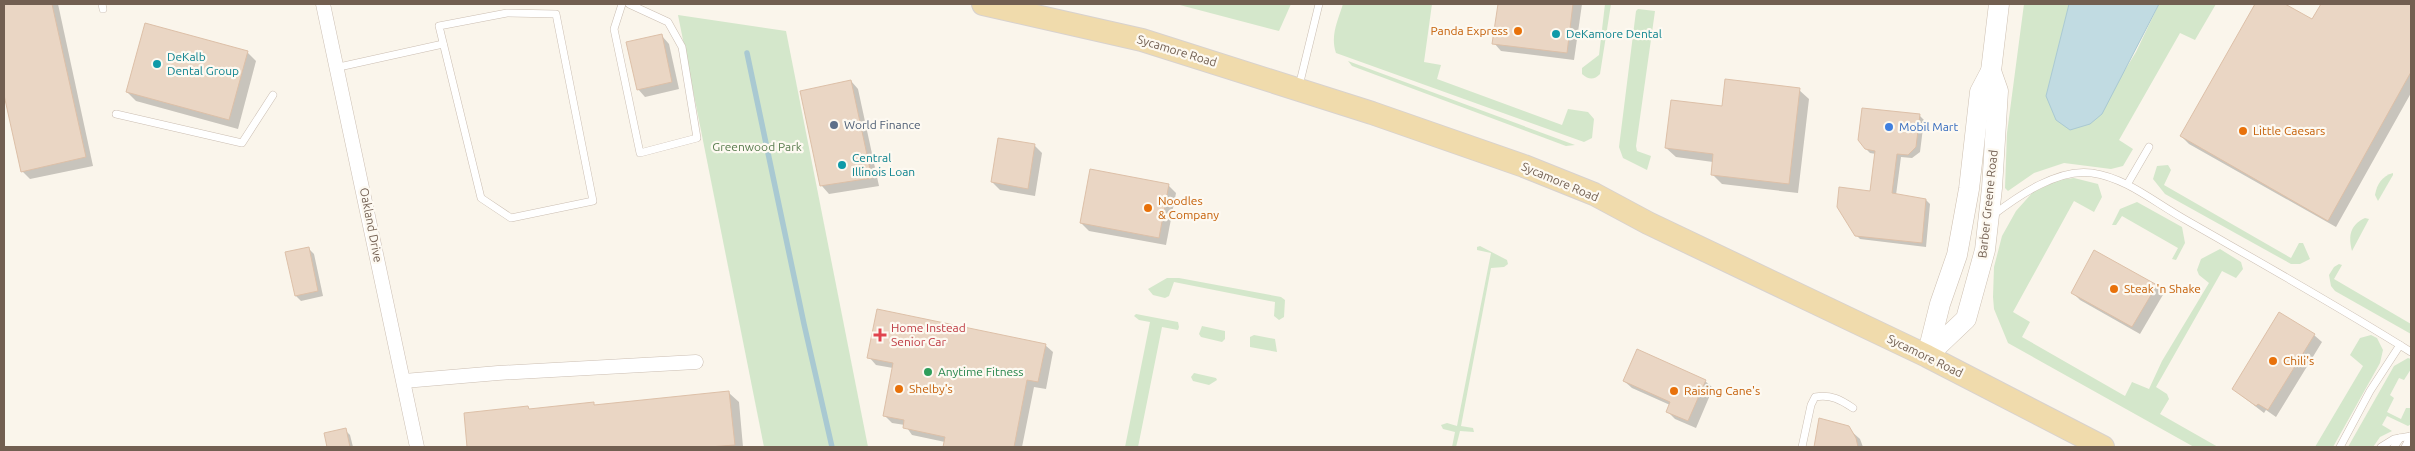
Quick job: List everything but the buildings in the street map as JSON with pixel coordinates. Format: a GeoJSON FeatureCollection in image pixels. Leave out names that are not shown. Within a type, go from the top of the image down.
{"type":"FeatureCollection","features":[{"type":"Feature","properties":{"kind":"main road","name":"Sycamore Road"},"geometry":{"type":"LineString","coordinates":[[983,4],[1142,40],[1298,89],[1524,166],[1594,194],[1648,223],[1927,356],[2103,447]]}},
{"type":"Feature","properties":{"kind":"main road","name":"Barber Greene Road"},"geometry":{"type":"LineString","coordinates":[[1927,356],[1940,304],[1957,256],[1969,189],[1980,92],[1991,70],[1998,4]]}},
{"type":"Feature","properties":{"kind":"main road","name":"Barber Greene Road"},"geometry":{"type":"LineString","coordinates":[[1927,356],[1966,319],[1985,250],[1998,91],[1991,70]]}},
{"type":"Feature","properties":{"kind":"street","name":"Oakland Drive"},"geometry":{"type":"LineString","coordinates":[[324,4],[339,67],[418,447]]}},
{"type":"Feature","properties":{"kind":"street"},"geometry":{"type":"LineString","coordinates":[[404,381],[498,373],[696,362]]}},
{"type":"Feature","properties":{"kind":"lane"},"geometry":{"type":"LineString","coordinates":[[622,4],[614,29],[640,153],[697,138],[682,47],[668,22],[629,4]]}},
{"type":"Feature","properties":{"kind":"lane"},"geometry":{"type":"LineString","coordinates":[[1298,89],[1319,4]]}},
{"type":"Feature","properties":{"kind":"lane"},"geometry":{"type":"LineString","coordinates":[[507,13],[556,14],[594,201],[511,218],[481,198],[443,44],[439,26],[507,13]]}},
{"type":"Feature","properties":{"kind":"lane"},"geometry":{"type":"LineString","coordinates":[[339,67],[443,44]]}},
{"type":"Feature","properties":{"kind":"lane"},"geometry":{"type":"LineString","coordinates":[[116,114],[242,143],[272,95]]}},
{"type":"Feature","properties":{"kind":"lane"},"geometry":{"type":"LineString","coordinates":[[2128,183],[2149,147]]}},
{"type":"Feature","properties":{"kind":"lane"},"geometry":{"type":"LineString","coordinates":[[1989,219],[2043,184],[2073,173],[2092,173],[2128,183],[2156,203],[2411,352]]}},
{"type":"Feature","properties":{"kind":"lane"},"geometry":{"type":"LineString","coordinates":[[2340,447],[2370,391],[2400,345]]}},
{"type":"Feature","properties":{"kind":"lane"},"geometry":{"type":"LineString","coordinates":[[1802,447],[1811,405],[1815,397],[1837,398],[1853,408]]}},
{"type":"Feature","properties":{"kind":"lane"},"geometry":{"type":"LineString","coordinates":[[2381,447],[2400,438],[2411,436]]}},
{"type":"Feature","properties":{"kind":"lane"},"geometry":{"type":"LineString","coordinates":[[2405,447],[2411,436]]}},
{"type":"Feature","properties":{"kind":"lane"},"geometry":{"type":"LineString","coordinates":[[2394,447],[2400,438]]}},
{"type":"Feature","properties":{"kind":"green space"},"geometry":{"type":"Polygon","coordinates":[[[1176,4],[1291,4],[1279,31],[1176,4]]]}},
{"type":"Feature","properties":{"kind":"green space"},"geometry":{"type":"Polygon","coordinates":[[[1343,4],[1432,4],[1424,62],[1441,65],[1437,79],[1562,125],[1568,109],[1588,112],[1594,119],[1592,138],[1584,142],[1336,53],[1334,34],[1343,4]]]}},
{"type":"Feature","properties":{"kind":"green space"},"geometry":{"type":"Polygon","coordinates":[[[1605,4],[1611,4],[1600,74],[1594,78],[1589,78],[1582,74],[1582,68],[1599,55],[1605,4]]]}},
{"type":"Feature","properties":{"kind":"green space"},"geometry":{"type":"Polygon","coordinates":[[[2024,4],[2069,4],[2046,96],[2114,88],[2136,52],[2159,4],[2216,4],[2195,40],[2180,33],[2119,140],[2133,149],[2123,166],[2111,169],[2064,163],[2034,173],[2008,191],[2005,188],[2007,133],[2024,4]]]}},
{"type":"Feature","properties":{"kind":"green space"},"geometry":{"type":"Polygon","coordinates":[[[1638,9],[1655,11],[1636,146],[1637,151],[1651,156],[1647,170],[1623,158],[1619,147],[1636,11],[1638,9]]]}},
{"type":"Feature","properties":{"kind":"green space","name":"Greenwood Park"},"geometry":{"type":"Polygon","coordinates":[[[678,15],[786,31],[868,447],[764,447],[678,15]]]}},
{"type":"Feature","properties":{"kind":"green space"},"geometry":{"type":"Polygon","coordinates":[[[1348,61],[1575,145],[1566,146],[1352,66],[1348,61]]]}},
{"type":"Feature","properties":{"kind":"green space"},"geometry":{"type":"Polygon","coordinates":[[[2168,165],[2171,170],[2164,185],[2291,258],[2299,243],[2303,243],[2310,259],[2300,264],[2291,264],[2165,194],[2153,179],[2157,166],[2168,165]]]}},
{"type":"Feature","properties":{"kind":"green space"},"geometry":{"type":"Polygon","coordinates":[[[2393,173],[2378,201],[2375,195],[2377,187],[2383,178],[2393,173]]]}},
{"type":"Feature","properties":{"kind":"green space"},"geometry":{"type":"Polygon","coordinates":[[[2074,178],[2098,184],[2102,197],[2094,212],[2074,201],[2013,312],[2030,322],[2022,337],[2125,396],[2132,382],[2149,389],[2162,361],[2209,283],[2199,275],[2197,270],[2201,259],[2220,249],[2241,262],[2243,269],[2236,278],[2222,271],[2156,387],[2167,394],[2169,399],[2160,414],[2218,447],[2194,447],[2008,343],[1994,309],[1993,297],[1994,267],[2002,236],[2016,211],[2033,192],[2059,180],[2074,178]]]}},
{"type":"Feature","properties":{"kind":"green space"},"geometry":{"type":"Polygon","coordinates":[[[2137,202],[2182,227],[2185,243],[2176,260],[2172,259],[2178,248],[2122,216],[2116,225],[2112,225],[2120,209],[2137,202]]]}},
{"type":"Feature","properties":{"kind":"green space"},"geometry":{"type":"Polygon","coordinates":[[[2365,218],[2369,219],[2352,251],[2351,232],[2356,224],[2365,218]]]}},
{"type":"Feature","properties":{"kind":"green space"},"geometry":{"type":"Polygon","coordinates":[[[1480,246],[1507,260],[1508,264],[1504,267],[1491,268],[1461,426],[1473,428],[1474,432],[1460,431],[1456,447],[1452,447],[1455,432],[1443,429],[1441,425],[1447,423],[1457,426],[1491,253],[1477,250],[1477,247],[1480,246]]]}},
{"type":"Feature","properties":{"kind":"green space"},"geometry":{"type":"Polygon","coordinates":[[[2339,264],[2342,265],[2334,279],[2411,324],[2411,334],[2335,291],[2331,286],[2329,275],[2334,267],[2339,264]]]}},
{"type":"Feature","properties":{"kind":"green space"},"geometry":{"type":"Polygon","coordinates":[[[1167,278],[1179,278],[1281,297],[1285,300],[1284,317],[1279,320],[1274,316],[1275,302],[1174,282],[1169,296],[1165,298],[1153,295],[1148,289],[1167,278]]]}},
{"type":"Feature","properties":{"kind":"green space"},"geometry":{"type":"Polygon","coordinates":[[[1136,314],[1178,322],[1179,327],[1178,330],[1162,327],[1138,447],[1125,447],[1150,322],[1139,320],[1134,316],[1136,314]]]}},
{"type":"Feature","properties":{"kind":"green space"},"geometry":{"type":"Polygon","coordinates":[[[1202,326],[1225,331],[1225,339],[1222,342],[1201,337],[1199,334],[1202,326]]]}},
{"type":"Feature","properties":{"kind":"green space"},"geometry":{"type":"Polygon","coordinates":[[[1254,335],[1275,339],[1277,352],[1250,347],[1250,337],[1254,335]]]}},
{"type":"Feature","properties":{"kind":"green space"},"geometry":{"type":"Polygon","coordinates":[[[2371,335],[2377,338],[2383,350],[2380,363],[2333,447],[2315,447],[2363,366],[2350,355],[2360,338],[2371,335]]]}},
{"type":"Feature","properties":{"kind":"green space"},"geometry":{"type":"Polygon","coordinates":[[[2408,358],[2411,359],[2411,369],[2404,380],[2399,378],[2390,395],[2394,398],[2387,412],[2401,419],[2406,408],[2411,408],[2411,424],[2408,426],[2387,416],[2382,425],[2392,431],[2380,437],[2373,447],[2348,447],[2394,366],[2408,358]]]}},
{"type":"Feature","properties":{"kind":"green space"},"geometry":{"type":"Polygon","coordinates":[[[1194,373],[1216,378],[1217,380],[1209,385],[1193,381],[1191,377],[1194,373]]]}},
{"type":"Feature","properties":{"kind":"water"},"geometry":{"type":"Polygon","coordinates":[[[2069,4],[2159,4],[2102,114],[2090,124],[2070,130],[2056,120],[2046,96],[2069,4]]]}},
{"type":"Feature","properties":{"kind":"waterway"},"geometry":{"type":"LineString","coordinates":[[747,53],[832,447]]}},
{"type":"Feature","properties":{"kind":"place","name":"Panda Express"},"geometry":{"type":"Point","coordinates":[1518,31]}},
{"type":"Feature","properties":{"kind":"place","name":"DeKamore Dental"},"geometry":{"type":"Point","coordinates":[1556,34]}},
{"type":"Feature","properties":{"kind":"place","name":"DeKalb Dental Group"},"geometry":{"type":"Point","coordinates":[157,64]}},
{"type":"Feature","properties":{"kind":"place","name":"World Finance"},"geometry":{"type":"Point","coordinates":[834,125]}},
{"type":"Feature","properties":{"kind":"place","name":"Mobil Mart"},"geometry":{"type":"Point","coordinates":[1889,127]}},
{"type":"Feature","properties":{"kind":"place","name":"Little Caesars"},"geometry":{"type":"Point","coordinates":[2243,131]}},
{"type":"Feature","properties":{"kind":"place","name":"Central Illinois Loan"},"geometry":{"type":"Point","coordinates":[842,165]}},
{"type":"Feature","properties":{"kind":"place","name":"Noodles & Company"},"geometry":{"type":"Point","coordinates":[1148,208]}},
{"type":"Feature","properties":{"kind":"place","name":"Steak 'n Shake"},"geometry":{"type":"Point","coordinates":[2114,289]}},
{"type":"Feature","properties":{"kind":"place","name":"Home Instead Senior Car"},"geometry":{"type":"Point","coordinates":[880,335]}},
{"type":"Feature","properties":{"kind":"place","name":"Chili's"},"geometry":{"type":"Point","coordinates":[2273,361]}},
{"type":"Feature","properties":{"kind":"place","name":"Anytime Fitness"},"geometry":{"type":"Point","coordinates":[928,372]}},
{"type":"Feature","properties":{"kind":"place","name":"Shelby's"},"geometry":{"type":"Point","coordinates":[899,389]}},
{"type":"Feature","properties":{"kind":"place","name":"Raising Cane's"},"geometry":{"type":"Point","coordinates":[1674,391]}}]}
